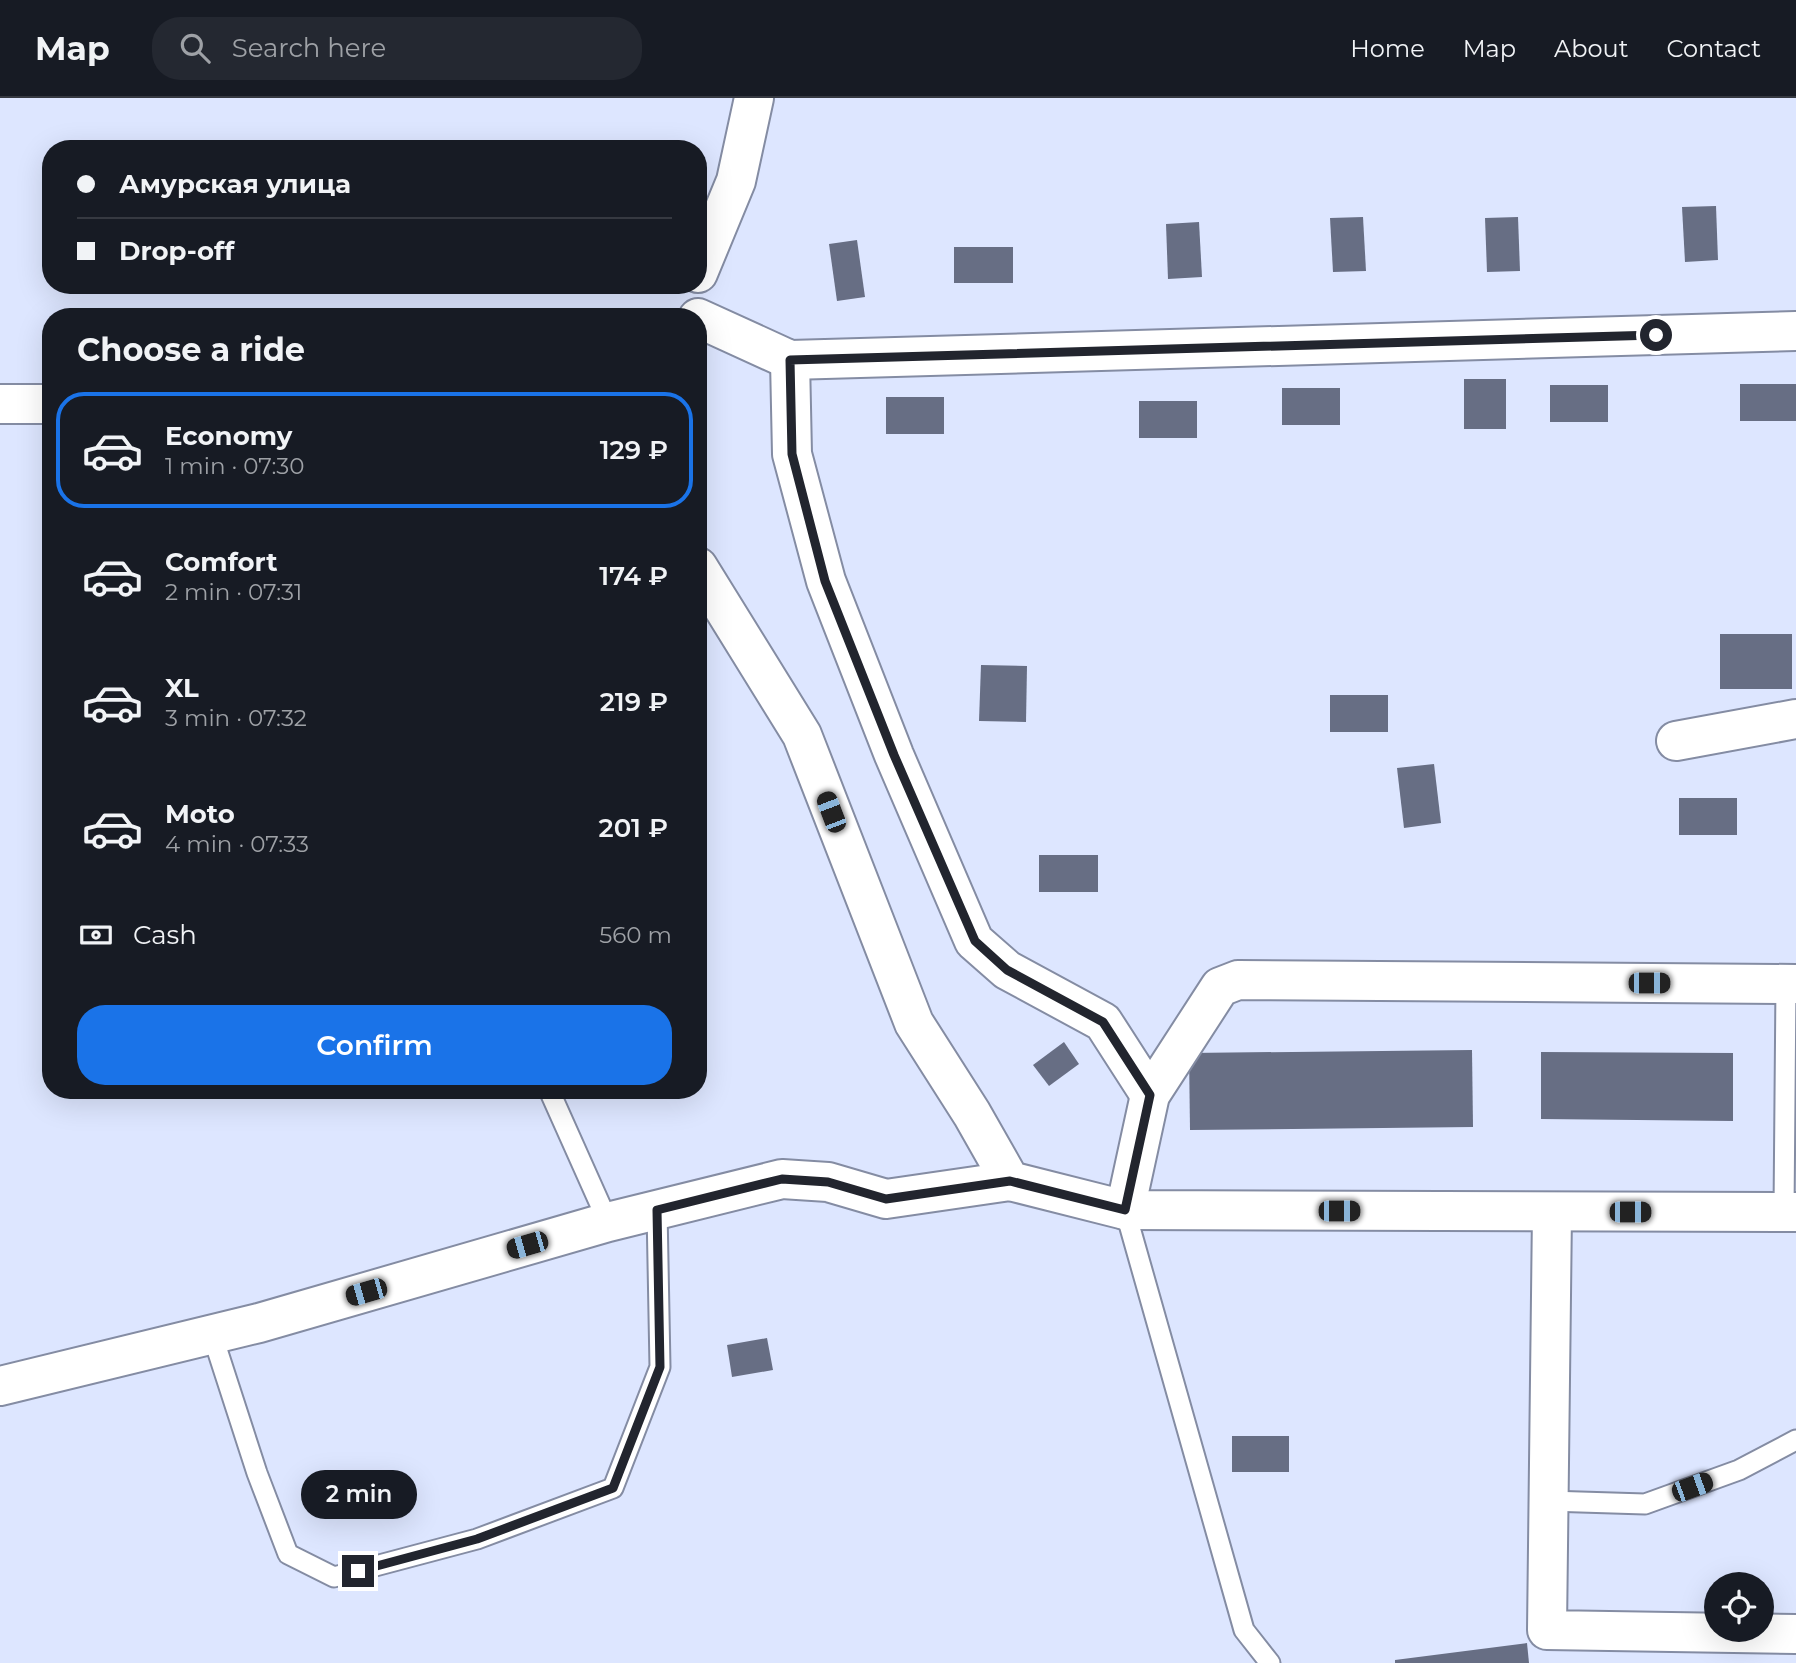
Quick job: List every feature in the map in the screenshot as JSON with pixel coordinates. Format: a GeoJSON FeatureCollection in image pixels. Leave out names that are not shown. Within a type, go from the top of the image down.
{"type":"FeatureCollection","features":[{"type":"Feature","properties":{"kind":"street"},"geometry":{"type":"LineString","coordinates":[[707,251],[736,181],[754,98]]}},
{"type":"Feature","properties":{"kind":"street"},"geometry":{"type":"LineString","coordinates":[[707,318],[790,360],[1796,331]]}},
{"type":"Feature","properties":{"kind":"street"},"geometry":{"type":"LineString","coordinates":[[790,360],[792,454],[825,581],[894,755],[975,941],[1007,970],[1103,1022],[1150,1095]]}},
{"type":"Feature","properties":{"kind":"street"},"geometry":{"type":"LineString","coordinates":[[0,404],[42,404]]}},
{"type":"Feature","properties":{"kind":"street"},"geometry":{"type":"LineString","coordinates":[[707,581],[802,735],[914,1023],[972,1114],[1010,1181]]}},
{"type":"Feature","properties":{"kind":"street"},"geometry":{"type":"LineString","coordinates":[[1676,741],[1796,719]]}},
{"type":"Feature","properties":{"kind":"street"},"geometry":{"type":"LineString","coordinates":[[1125,1210],[1150,1095],[1220,987],[1238,980],[1791,984]]}},
{"type":"Feature","properties":{"kind":"street"},"geometry":{"type":"LineString","coordinates":[[0,1386],[212,1334],[608,1222],[782,1179],[828,1182],[886,1199],[1010,1181],[1125,1210],[1790,1211]]}},
{"type":"Feature","properties":{"kind":"street"},"geometry":{"type":"LineString","coordinates":[[1552,1212],[1547,1630],[1796,1634]]}},
{"type":"Feature","properties":{"kind":"lane"},"geometry":{"type":"LineString","coordinates":[[1790,1211],[1791,984]]}},
{"type":"Feature","properties":{"kind":"lane"},"geometry":{"type":"LineString","coordinates":[[553,1099],[608,1222]]}},
{"type":"Feature","properties":{"kind":"lane"},"geometry":{"type":"LineString","coordinates":[[212,1334],[257,1473],[288,1554],[334,1577],[477,1539],[613,1488],[660,1367],[657,1210]]}},
{"type":"Feature","properties":{"kind":"lane"},"geometry":{"type":"LineString","coordinates":[[1125,1210],[1244,1630],[1270,1663]]}},
{"type":"Feature","properties":{"kind":"lane"},"geometry":{"type":"LineString","coordinates":[[1548,1501],[1645,1504],[1739,1470],[1796,1440]]}},
{"type":"Feature","properties":{"kind":"building"},"geometry":{"type":"Polygon","coordinates":[[[1716,206],[1718,260],[1685,262],[1682,207],[1716,206]]]}},
{"type":"Feature","properties":{"kind":"building"},"geometry":{"type":"Polygon","coordinates":[[[1363,217],[1366,271],[1333,272],[1330,218],[1363,217]]]}},
{"type":"Feature","properties":{"kind":"building"},"geometry":{"type":"Polygon","coordinates":[[[1518,217],[1520,271],[1487,272],[1485,218],[1518,217]]]}},
{"type":"Feature","properties":{"kind":"building"},"geometry":{"type":"Polygon","coordinates":[[[1199,222],[1202,277],[1168,279],[1166,224],[1199,222]]]}},
{"type":"Feature","properties":{"kind":"building"},"geometry":{"type":"Polygon","coordinates":[[[857,240],[865,297],[837,301],[829,244],[857,240]]]}},
{"type":"Feature","properties":{"kind":"building"},"geometry":{"type":"Polygon","coordinates":[[[954,247],[1013,247],[1013,283],[954,283],[954,247]]]}},
{"type":"Feature","properties":{"kind":"building"},"geometry":{"type":"Polygon","coordinates":[[[1464,379],[1506,379],[1506,429],[1464,429],[1464,379]]]}},
{"type":"Feature","properties":{"kind":"building"},"geometry":{"type":"Polygon","coordinates":[[[1740,384],[1796,384],[1796,421],[1740,421],[1740,384]]]}},
{"type":"Feature","properties":{"kind":"building"},"geometry":{"type":"Polygon","coordinates":[[[1550,385],[1608,385],[1608,422],[1550,422],[1550,385]]]}},
{"type":"Feature","properties":{"kind":"building"},"geometry":{"type":"Polygon","coordinates":[[[1282,388],[1340,388],[1340,425],[1282,425],[1282,388]]]}},
{"type":"Feature","properties":{"kind":"building"},"geometry":{"type":"Polygon","coordinates":[[[886,397],[944,397],[944,434],[886,434],[886,397]]]}},
{"type":"Feature","properties":{"kind":"building"},"geometry":{"type":"Polygon","coordinates":[[[1139,401],[1197,401],[1197,438],[1139,438],[1139,401]]]}},
{"type":"Feature","properties":{"kind":"building"},"geometry":{"type":"Polygon","coordinates":[[[1720,634],[1792,634],[1792,689],[1720,689],[1720,634]]]}},
{"type":"Feature","properties":{"kind":"building"},"geometry":{"type":"Polygon","coordinates":[[[981,665],[1027,666],[1026,722],[979,721],[981,665]]]}},
{"type":"Feature","properties":{"kind":"building"},"geometry":{"type":"Polygon","coordinates":[[[1330,695],[1388,695],[1388,732],[1330,732],[1330,695]]]}},
{"type":"Feature","properties":{"kind":"building"},"geometry":{"type":"Polygon","coordinates":[[[1434,764],[1441,823],[1404,828],[1397,768],[1434,764]]]}},
{"type":"Feature","properties":{"kind":"building"},"geometry":{"type":"Polygon","coordinates":[[[1679,798],[1737,798],[1737,835],[1679,835],[1679,798]]]}},
{"type":"Feature","properties":{"kind":"building"},"geometry":{"type":"Polygon","coordinates":[[[1039,855],[1098,855],[1098,892],[1039,892],[1039,855]]]}},
{"type":"Feature","properties":{"kind":"building"},"geometry":{"type":"Polygon","coordinates":[[[1064,1042],[1079,1064],[1049,1086],[1033,1065],[1064,1042]]]}},
{"type":"Feature","properties":{"kind":"building"},"geometry":{"type":"Polygon","coordinates":[[[1472,1050],[1473,1127],[1190,1130],[1189,1053],[1472,1050]]]}},
{"type":"Feature","properties":{"kind":"building"},"geometry":{"type":"Polygon","coordinates":[[[1541,1052],[1733,1053],[1733,1121],[1541,1119],[1541,1052]]]}},
{"type":"Feature","properties":{"kind":"building"},"geometry":{"type":"Polygon","coordinates":[[[767,1338],[773,1370],[732,1377],[727,1345],[767,1338]]]}},
{"type":"Feature","properties":{"kind":"building"},"geometry":{"type":"Polygon","coordinates":[[[1232,1436],[1289,1436],[1289,1472],[1232,1472],[1232,1436]]]}},
{"type":"Feature","properties":{"kind":"building"},"geometry":{"type":"Polygon","coordinates":[[[1527,1643],[1529,1663],[1395,1663],[1395,1660],[1527,1643]]]}},
{"type":"Feature","properties":{"kind":"route"},"geometry":{"type":"LineString","coordinates":[[358,1571],[477,1539],[613,1488],[660,1367],[657,1210],[782,1179],[828,1182],[886,1199],[1010,1181],[1125,1210],[1150,1095],[1103,1022],[1007,970],[975,941],[894,755],[825,581],[792,454],[790,360],[1656,335]]}}]}
